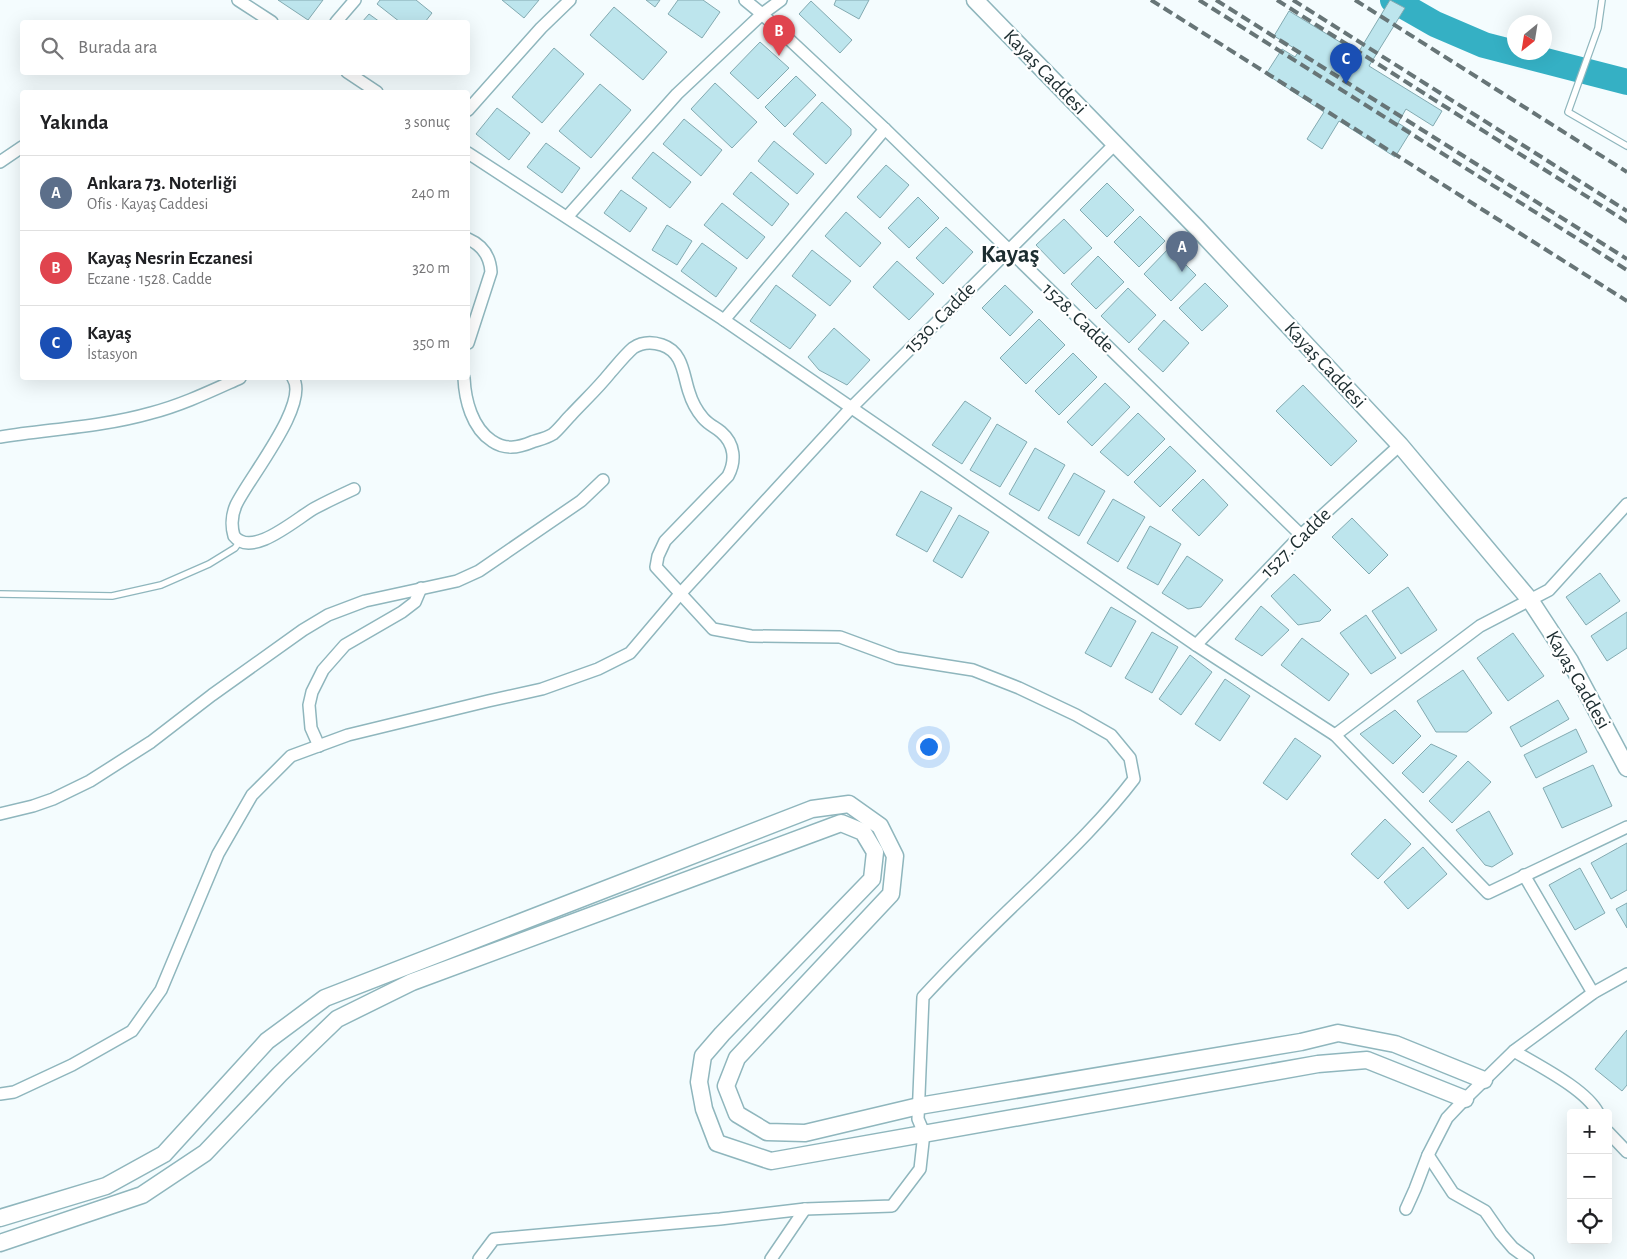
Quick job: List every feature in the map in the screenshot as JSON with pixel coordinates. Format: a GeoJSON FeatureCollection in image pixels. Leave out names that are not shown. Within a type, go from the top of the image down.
{"type":"FeatureCollection","features":[{"type":"Feature","properties":{"kind":"street"},"geometry":{"type":"LineString","coordinates":[[238,0],[269,20]]}},
{"type":"Feature","properties":{"kind":"street"},"geometry":{"type":"LineString","coordinates":[[338,20],[355,0]]}},
{"type":"Feature","properties":{"kind":"street"},"geometry":{"type":"LineString","coordinates":[[470,108],[541,28],[570,0]]}},
{"type":"Feature","properties":{"kind":"street","name":"1528. Cadde"},"geometry":{"type":"LineString","coordinates":[[744,0],[762,14],[885,129],[1301,536]]}},
{"type":"Feature","properties":{"kind":"street"},"geometry":{"type":"LineString","coordinates":[[567,217],[677,94],[762,14],[781,0]]}},
{"type":"Feature","properties":{"kind":"street","name":"Kayaş Caddesi"},"geometry":{"type":"LineString","coordinates":[[975,0],[1114,145],[1196,227],[1400,445],[1530,600],[1570,661],[1627,768]]}},
{"type":"Feature","properties":{"kind":"street"},"geometry":{"type":"LineString","coordinates":[[352,75],[374,90]]}},
{"type":"Feature","properties":{"kind":"street"},"geometry":{"type":"LineString","coordinates":[[724,320],[885,129]]}},
{"type":"Feature","properties":{"kind":"street","name":"1530. Cadde"},"geometry":{"type":"LineString","coordinates":[[0,1094],[14,1092],[72,1065],[132,1030],[161,990],[218,854],[252,795],[291,756],[357,733],[542,689],[598,669],[630,652],[680,594],[851,408],[1114,145]]}},
{"type":"Feature","properties":{"kind":"street"},"geometry":{"type":"LineString","coordinates":[[0,162],[20,149]]}},
{"type":"Feature","properties":{"kind":"street"},"geometry":{"type":"LineString","coordinates":[[470,154],[724,320],[1196,645],[1335,735],[1488,893],[1627,827]]}},
{"type":"Feature","properties":{"kind":"street"},"geometry":{"type":"LineString","coordinates":[[470,240],[480,246],[485,252],[490,265],[490,272],[470,337]]}},
{"type":"Feature","properties":{"kind":"street"},"geometry":{"type":"LineString","coordinates":[[464,380],[466,399],[483,432],[488,438],[502,446],[520,447],[552,434],[637,346],[655,343],[668,347],[673,351],[682,368],[688,391],[698,412],[711,426],[718,429],[728,439],[734,457],[728,476],[665,541],[658,556],[656,568],[713,629],[751,636],[840,637],[897,658],[973,670],[1019,688],[1076,715],[1111,735],[1130,758],[1134,778],[1117,802],[1077,844],[963,955],[923,997],[918,1119],[924,1133],[920,1169],[892,1206],[805,1208],[720,1219],[494,1239],[479,1259]]}},
{"type":"Feature","properties":{"kind":"street"},"geometry":{"type":"LineString","coordinates":[[0,437],[59,430],[150,414],[191,400],[236,380]]}},
{"type":"Feature","properties":{"kind":"street"},"geometry":{"type":"LineString","coordinates":[[294,380],[297,388],[287,420],[236,505],[232,530],[234,536],[240,541],[247,543],[257,542],[269,537],[314,508],[354,489]]}},
{"type":"Feature","properties":{"kind":"street","name":"1527. Cadde"},"geometry":{"type":"LineString","coordinates":[[1196,645],[1301,536],[1400,445]]}},
{"type":"Feature","properties":{"kind":"street"},"geometry":{"type":"LineString","coordinates":[[0,814],[53,799],[90,781],[151,742],[212,695],[303,630],[328,615],[365,601],[457,581],[479,571],[581,501],[603,480]]}},
{"type":"Feature","properties":{"kind":"street"},"geometry":{"type":"LineString","coordinates":[[1335,735],[1480,626],[1549,590],[1627,504]]}},
{"type":"Feature","properties":{"kind":"street"},"geometry":{"type":"LineString","coordinates":[[319,746],[311,728],[309,704],[316,680],[345,645],[402,612],[415,602],[422,588]]}},
{"type":"Feature","properties":{"kind":"street"},"geometry":{"type":"LineString","coordinates":[[0,1218],[106,1186],[164,1154],[267,1041],[325,998],[812,809],[849,804],[880,826],[895,856],[891,894],[737,1058],[726,1086],[737,1114],[767,1132],[805,1133],[918,1106],[1301,1042],[1338,1033],[1395,1044],[1484,1080]]}},
{"type":"Feature","properties":{"kind":"street"},"geometry":{"type":"LineString","coordinates":[[0,1243],[142,1196],[205,1152],[280,1074],[337,1019],[412,982],[840,823],[863,832],[875,852],[872,879],[703,1056],[699,1082],[704,1109],[717,1143],[771,1161],[1318,1064],[1367,1060],[1465,1099]]}},
{"type":"Feature","properties":{"kind":"street"},"geometry":{"type":"LineString","coordinates":[[1524,875],[1593,993]]}},
{"type":"Feature","properties":{"kind":"street"},"geometry":{"type":"LineString","coordinates":[[1406,1209],[1428,1155],[1447,1118],[1514,1051],[1593,993],[1627,974]]}},
{"type":"Feature","properties":{"kind":"street"},"geometry":{"type":"LineString","coordinates":[[1514,1051],[1578,1091],[1596,1109]]}},
{"type":"Feature","properties":{"kind":"street"},"geometry":{"type":"LineString","coordinates":[[1612,1136],[1627,1152]]}},
{"type":"Feature","properties":{"kind":"street"},"geometry":{"type":"LineString","coordinates":[[1428,1155],[1453,1193],[1486,1211],[1513,1248],[1528,1259]]}},
{"type":"Feature","properties":{"kind":"street"},"geometry":{"type":"LineString","coordinates":[[771,1259],[805,1208]]}},
{"type":"Feature","properties":{"kind":"lane"},"geometry":{"type":"LineString","coordinates":[[1602,0],[1598,28],[1568,112],[1627,146]]}},
{"type":"Feature","properties":{"kind":"lane"},"geometry":{"type":"LineString","coordinates":[[0,594],[112,596],[161,585],[209,564],[235,548],[240,541]]}},
{"type":"Feature","properties":{"kind":"building"},"geometry":{"type":"Polygon","coordinates":[[[278,0],[323,0],[308,20],[278,0]]]}},
{"type":"Feature","properties":{"kind":"building"},"geometry":{"type":"Polygon","coordinates":[[[380,0],[416,0],[432,13],[427,20],[397,20],[377,4],[380,0]]]}},
{"type":"Feature","properties":{"kind":"building"},"geometry":{"type":"Polygon","coordinates":[[[502,0],[539,0],[524,18],[502,0]]]}},
{"type":"Feature","properties":{"kind":"building"},"geometry":{"type":"Polygon","coordinates":[[[646,0],[660,0],[655,7],[646,0]]]}},
{"type":"Feature","properties":{"kind":"building"},"geometry":{"type":"Polygon","coordinates":[[[678,0],[703,0],[720,12],[702,38],[668,14],[678,0]]]}},
{"type":"Feature","properties":{"kind":"building"},"geometry":{"type":"Polygon","coordinates":[[[836,0],[869,0],[859,19],[834,5],[836,0]]]}},
{"type":"Feature","properties":{"kind":"building"},"geometry":{"type":"Polygon","coordinates":[[[1390,0],[1405,8],[1369,66],[1442,111],[1433,126],[1406,109],[1398,123],[1411,131],[1395,157],[1339,121],[1322,149],[1307,139],[1324,112],[1266,74],[1282,49],[1295,57],[1299,51],[1274,36],[1289,11],[1358,53],[1390,0]]]}},
{"type":"Feature","properties":{"kind":"building"},"geometry":{"type":"Polygon","coordinates":[[[811,1],[852,40],[840,53],[799,14],[811,1]]]}},
{"type":"Feature","properties":{"kind":"building"},"geometry":{"type":"Polygon","coordinates":[[[614,7],[667,52],[643,80],[590,35],[614,7]]]}},
{"type":"Feature","properties":{"kind":"building"},"geometry":{"type":"Polygon","coordinates":[[[369,14],[377,20],[364,20],[369,14]]]}},
{"type":"Feature","properties":{"kind":"building"},"geometry":{"type":"Polygon","coordinates":[[[760,42],[789,68],[758,99],[730,73],[760,42]]]}},
{"type":"Feature","properties":{"kind":"building"},"geometry":{"type":"Polygon","coordinates":[[[554,48],[584,74],[542,123],[512,97],[554,48]]]}},
{"type":"Feature","properties":{"kind":"building"},"geometry":{"type":"Polygon","coordinates":[[[796,76],[816,95],[785,127],[765,107],[796,76]]]}},
{"type":"Feature","properties":{"kind":"building"},"geometry":{"type":"Polygon","coordinates":[[[715,83],[757,122],[732,148],[691,109],[715,83]]]}},
{"type":"Feature","properties":{"kind":"building"},"geometry":{"type":"Polygon","coordinates":[[[600,84],[631,110],[591,158],[559,131],[600,84]]]}},
{"type":"Feature","properties":{"kind":"building"},"geometry":{"type":"Polygon","coordinates":[[[822,102],[851,129],[851,135],[826,164],[793,134],[822,102]]]}},
{"type":"Feature","properties":{"kind":"building"},"geometry":{"type":"Polygon","coordinates":[[[497,108],[530,133],[509,160],[476,134],[497,108]]]}},
{"type":"Feature","properties":{"kind":"building"},"geometry":{"type":"Polygon","coordinates":[[[684,119],[722,150],[701,176],[663,144],[684,119]]]}},
{"type":"Feature","properties":{"kind":"building"},"geometry":{"type":"Polygon","coordinates":[[[774,141],[814,174],[797,194],[758,161],[774,141]]]}},
{"type":"Feature","properties":{"kind":"building"},"geometry":{"type":"Polygon","coordinates":[[[546,143],[580,168],[562,193],[527,167],[546,143]]]}},
{"type":"Feature","properties":{"kind":"building"},"geometry":{"type":"Polygon","coordinates":[[[653,152],[691,182],[670,208],[632,178],[653,152]]]}},
{"type":"Feature","properties":{"kind":"building"},"geometry":{"type":"Polygon","coordinates":[[[886,165],[909,185],[880,218],[857,197],[886,165]]]}},
{"type":"Feature","properties":{"kind":"building"},"geometry":{"type":"Polygon","coordinates":[[[751,172],[789,204],[772,226],[733,194],[751,172]]]}},
{"type":"Feature","properties":{"kind":"building"},"geometry":{"type":"Polygon","coordinates":[[[1107,183],[1134,210],[1107,237],[1080,210],[1107,183]]]}},
{"type":"Feature","properties":{"kind":"building"},"geometry":{"type":"Polygon","coordinates":[[[621,190],[647,208],[630,232],[604,213],[621,190]]]}},
{"type":"Feature","properties":{"kind":"building"},"geometry":{"type":"Polygon","coordinates":[[[918,197],[939,218],[909,248],[888,228],[918,197]]]}},
{"type":"Feature","properties":{"kind":"building"},"geometry":{"type":"Polygon","coordinates":[[[722,203],[765,237],[747,259],[704,225],[722,203]]]}},
{"type":"Feature","properties":{"kind":"building"},"geometry":{"type":"Polygon","coordinates":[[[846,212],[881,243],[860,267],[825,236],[846,212]]]}},
{"type":"Feature","properties":{"kind":"building"},"geometry":{"type":"Polygon","coordinates":[[[1140,216],[1165,241],[1139,267],[1114,242],[1140,216]]]}},
{"type":"Feature","properties":{"kind":"building"},"geometry":{"type":"Polygon","coordinates":[[[1064,219],[1092,248],[1064,274],[1036,245],[1064,219]]]}},
{"type":"Feature","properties":{"kind":"building"},"geometry":{"type":"Polygon","coordinates":[[[667,225],[692,241],[677,265],[652,250],[667,225]]]}},
{"type":"Feature","properties":{"kind":"building"},"geometry":{"type":"Polygon","coordinates":[[[946,227],[973,252],[943,284],[916,258],[946,227]]]}},
{"type":"Feature","properties":{"kind":"building"},"geometry":{"type":"Polygon","coordinates":[[[702,243],[737,268],[716,297],[681,271],[702,243]]]}},
{"type":"Feature","properties":{"kind":"building"},"geometry":{"type":"Polygon","coordinates":[[[1169,248],[1196,275],[1171,301],[1144,274],[1169,248]]]}},
{"type":"Feature","properties":{"kind":"building"},"geometry":{"type":"Polygon","coordinates":[[[812,250],[851,281],[830,306],[792,276],[812,250]]]}},
{"type":"Feature","properties":{"kind":"building"},"geometry":{"type":"Polygon","coordinates":[[[1098,256],[1124,282],[1096,309],[1071,284],[1098,256]]]}},
{"type":"Feature","properties":{"kind":"building"},"geometry":{"type":"Polygon","coordinates":[[[897,261],[934,294],[909,320],[873,287],[897,261]]]}},
{"type":"Feature","properties":{"kind":"building"},"geometry":{"type":"Polygon","coordinates":[[[1205,283],[1228,306],[1202,331],[1179,308],[1205,283]]]}},
{"type":"Feature","properties":{"kind":"building"},"geometry":{"type":"Polygon","coordinates":[[[776,285],[816,315],[790,349],[750,321],[776,285]]]}},
{"type":"Feature","properties":{"kind":"building"},"geometry":{"type":"Polygon","coordinates":[[[1005,285],[1033,312],[1010,336],[982,308],[1005,285]]]}},
{"type":"Feature","properties":{"kind":"building"},"geometry":{"type":"Polygon","coordinates":[[[1128,288],[1156,315],[1129,343],[1101,316],[1128,288]]]}},
{"type":"Feature","properties":{"kind":"building"},"geometry":{"type":"Polygon","coordinates":[[[1039,319],[1065,345],[1026,384],[1000,358],[1039,319]]]}},
{"type":"Feature","properties":{"kind":"building"},"geometry":{"type":"Polygon","coordinates":[[[1164,320],[1189,343],[1163,372],[1138,349],[1164,320]]]}},
{"type":"Feature","properties":{"kind":"building"},"geometry":{"type":"Polygon","coordinates":[[[834,328],[870,360],[847,385],[819,370],[808,357],[834,328]]]}},
{"type":"Feature","properties":{"kind":"building"},"geometry":{"type":"Polygon","coordinates":[[[1073,353],[1097,377],[1059,415],[1035,391],[1073,353]]]}},
{"type":"Feature","properties":{"kind":"building"},"geometry":{"type":"Polygon","coordinates":[[[1105,383],[1130,407],[1092,446],[1067,422],[1105,383]]]}},
{"type":"Feature","properties":{"kind":"building"},"geometry":{"type":"Polygon","coordinates":[[[1303,385],[1357,441],[1331,466],[1276,411],[1303,385]]]}},
{"type":"Feature","properties":{"kind":"building"},"geometry":{"type":"Polygon","coordinates":[[[965,401],[991,418],[962,464],[932,445],[965,401]]]}},
{"type":"Feature","properties":{"kind":"building"},"geometry":{"type":"Polygon","coordinates":[[[1138,413],[1165,439],[1128,476],[1100,452],[1138,413]]]}},
{"type":"Feature","properties":{"kind":"building"},"geometry":{"type":"Polygon","coordinates":[[[997,424],[1027,442],[1000,487],[970,470],[997,424]]]}},
{"type":"Feature","properties":{"kind":"building"},"geometry":{"type":"Polygon","coordinates":[[[1170,446],[1196,471],[1160,507],[1134,482],[1170,446]]]}},
{"type":"Feature","properties":{"kind":"building"},"geometry":{"type":"Polygon","coordinates":[[[1035,448],[1065,465],[1039,511],[1009,494],[1035,448]]]}},
{"type":"Feature","properties":{"kind":"building"},"geometry":{"type":"Polygon","coordinates":[[[1074,473],[1105,491],[1079,536],[1048,518],[1074,473]]]}},
{"type":"Feature","properties":{"kind":"building"},"geometry":{"type":"Polygon","coordinates":[[[1203,479],[1228,505],[1199,536],[1172,510],[1203,479]]]}},
{"type":"Feature","properties":{"kind":"building"},"geometry":{"type":"Polygon","coordinates":[[[921,491],[952,508],[927,552],[896,535],[921,491]]]}},
{"type":"Feature","properties":{"kind":"building"},"geometry":{"type":"Polygon","coordinates":[[[1113,499],[1145,517],[1118,562],[1087,543],[1113,499]]]}},
{"type":"Feature","properties":{"kind":"building"},"geometry":{"type":"Polygon","coordinates":[[[959,515],[989,532],[962,578],[933,561],[959,515]]]}},
{"type":"Feature","properties":{"kind":"building"},"geometry":{"type":"Polygon","coordinates":[[[1352,518],[1388,555],[1369,574],[1332,537],[1352,518]]]}},
{"type":"Feature","properties":{"kind":"building"},"geometry":{"type":"Polygon","coordinates":[[[1150,526],[1181,544],[1158,585],[1127,568],[1150,526]]]}},
{"type":"Feature","properties":{"kind":"building"},"geometry":{"type":"Polygon","coordinates":[[[1187,556],[1223,580],[1201,607],[1188,609],[1162,593],[1187,556]]]}},
{"type":"Feature","properties":{"kind":"building"},"geometry":{"type":"Polygon","coordinates":[[[1600,573],[1620,601],[1586,625],[1566,597],[1600,573]]]}},
{"type":"Feature","properties":{"kind":"building"},"geometry":{"type":"Polygon","coordinates":[[[1294,574],[1331,610],[1320,621],[1298,625],[1271,596],[1294,574]]]}},
{"type":"Feature","properties":{"kind":"building"},"geometry":{"type":"Polygon","coordinates":[[[1408,587],[1437,630],[1401,654],[1372,611],[1408,587]]]}},
{"type":"Feature","properties":{"kind":"building"},"geometry":{"type":"Polygon","coordinates":[[[1261,606],[1289,630],[1262,656],[1235,639],[1261,606]]]}},
{"type":"Feature","properties":{"kind":"building"},"geometry":{"type":"Polygon","coordinates":[[[1111,607],[1136,621],[1111,667],[1085,653],[1111,607]]]}},
{"type":"Feature","properties":{"kind":"building"},"geometry":{"type":"Polygon","coordinates":[[[1627,612],[1627,648],[1607,661],[1591,636],[1627,612]]]}},
{"type":"Feature","properties":{"kind":"building"},"geometry":{"type":"Polygon","coordinates":[[[1366,615],[1396,658],[1371,674],[1340,633],[1366,615]]]}},
{"type":"Feature","properties":{"kind":"building"},"geometry":{"type":"Polygon","coordinates":[[[1152,632],[1178,647],[1152,693],[1125,678],[1152,632]]]}},
{"type":"Feature","properties":{"kind":"building"},"geometry":{"type":"Polygon","coordinates":[[[1513,633],[1544,676],[1508,701],[1477,658],[1513,633]]]}},
{"type":"Feature","properties":{"kind":"building"},"geometry":{"type":"Polygon","coordinates":[[[1302,638],[1349,674],[1329,701],[1281,665],[1302,638]]]}},
{"type":"Feature","properties":{"kind":"building"},"geometry":{"type":"Polygon","coordinates":[[[1190,655],[1212,672],[1181,715],[1159,699],[1190,655]]]}},
{"type":"Feature","properties":{"kind":"building"},"geometry":{"type":"Polygon","coordinates":[[[1463,670],[1492,713],[1467,732],[1436,732],[1417,701],[1463,670]]]}},
{"type":"Feature","properties":{"kind":"building"},"geometry":{"type":"Polygon","coordinates":[[[1225,679],[1250,696],[1220,741],[1195,724],[1225,679]]]}},
{"type":"Feature","properties":{"kind":"building"},"geometry":{"type":"Polygon","coordinates":[[[1558,700],[1569,719],[1521,747],[1510,727],[1558,700]]]}},
{"type":"Feature","properties":{"kind":"building"},"geometry":{"type":"Polygon","coordinates":[[[1395,710],[1421,736],[1393,764],[1360,734],[1395,710]]]}},
{"type":"Feature","properties":{"kind":"building"},"geometry":{"type":"Polygon","coordinates":[[[1576,729],[1587,752],[1536,778],[1524,755],[1576,729]]]}},
{"type":"Feature","properties":{"kind":"building"},"geometry":{"type":"Polygon","coordinates":[[[1295,738],[1321,756],[1287,800],[1263,783],[1295,738]]]}},
{"type":"Feature","properties":{"kind":"building"},"geometry":{"type":"Polygon","coordinates":[[[1431,744],[1457,756],[1423,793],[1402,773],[1431,744]]]}},
{"type":"Feature","properties":{"kind":"building"},"geometry":{"type":"Polygon","coordinates":[[[1468,761],[1491,782],[1452,823],[1429,801],[1468,761]]]}},
{"type":"Feature","properties":{"kind":"building"},"geometry":{"type":"Polygon","coordinates":[[[1593,765],[1612,806],[1562,828],[1543,788],[1593,765]]]}},
{"type":"Feature","properties":{"kind":"building"},"geometry":{"type":"Polygon","coordinates":[[[1489,811],[1513,854],[1492,867],[1485,865],[1456,830],[1489,811]]]}},
{"type":"Feature","properties":{"kind":"building"},"geometry":{"type":"Polygon","coordinates":[[[1385,819],[1411,844],[1378,879],[1351,854],[1385,819]]]}},
{"type":"Feature","properties":{"kind":"building"},"geometry":{"type":"Polygon","coordinates":[[[1627,843],[1627,890],[1611,899],[1591,863],[1627,843]]]}},
{"type":"Feature","properties":{"kind":"building"},"geometry":{"type":"Polygon","coordinates":[[[1423,847],[1447,874],[1408,909],[1384,882],[1423,847]]]}},
{"type":"Feature","properties":{"kind":"building"},"geometry":{"type":"Polygon","coordinates":[[[1580,868],[1605,913],[1575,930],[1549,885],[1580,868]]]}},
{"type":"Feature","properties":{"kind":"building"},"geometry":{"type":"Polygon","coordinates":[[[1627,903],[1627,928],[1616,909],[1627,903]]]}},
{"type":"Feature","properties":{"kind":"building"},"geometry":{"type":"Polygon","coordinates":[[[1627,1030],[1627,1085],[1622,1091],[1595,1069],[1627,1030]]]}},
{"type":"Feature","properties":{"kind":"waterway"},"geometry":{"type":"LineString","coordinates":[[1393,0],[1435,24],[1484,45],[1627,82]]}},
{"type":"Feature","properties":{"kind":"railway"},"geometry":{"type":"LineString","coordinates":[[1151,0],[1627,301]]}},
{"type":"Feature","properties":{"kind":"railway"},"geometry":{"type":"LineString","coordinates":[[1199,0],[1627,270]]}},
{"type":"Feature","properties":{"kind":"railway"},"geometry":{"type":"LineString","coordinates":[[1216,0],[1627,259]]}},
{"type":"Feature","properties":{"kind":"railway"},"geometry":{"type":"LineString","coordinates":[[1277,0],[1627,222]]}},
{"type":"Feature","properties":{"kind":"railway"},"geometry":{"type":"LineString","coordinates":[[1293,0],[1627,211]]}},
{"type":"Feature","properties":{"kind":"railway"},"geometry":{"type":"LineString","coordinates":[[1355,0],[1627,172]]}},
{"type":"Feature","properties":{"kind":"place","name":"Kayaş Nesrin Eczanesi"},"geometry":{"type":"Point","coordinates":[779,56]}},
{"type":"Feature","properties":{"kind":"place","name":"Kayaş"},"geometry":{"type":"Point","coordinates":[1346,84]}},
{"type":"Feature","properties":{"kind":"place","name":"Ankara 73. Noterliği"},"geometry":{"type":"Point","coordinates":[1182,272]}},
{"type":"Feature","properties":{"kind":"district","name":"Kayaş"},"geometry":{"type":"Point","coordinates":[1010,254]}}]}
